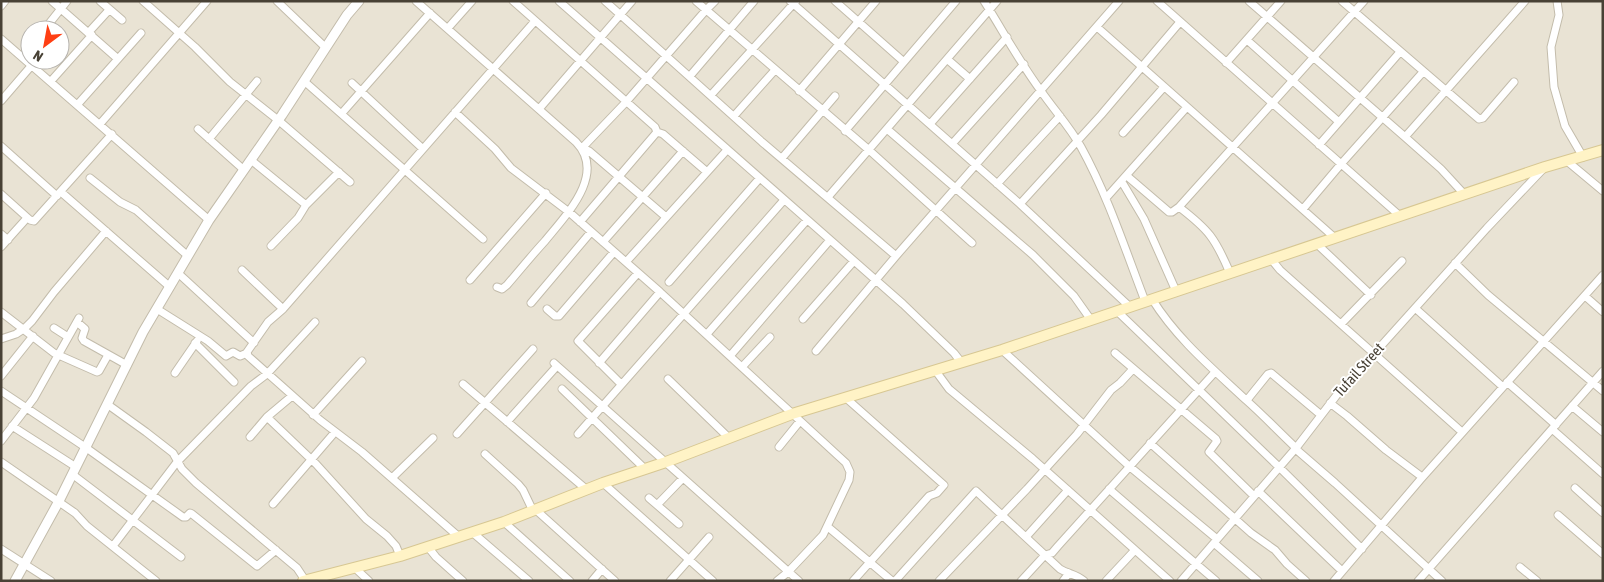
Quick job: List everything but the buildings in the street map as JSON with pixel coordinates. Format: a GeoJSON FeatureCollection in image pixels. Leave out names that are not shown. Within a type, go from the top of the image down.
{"type":"FeatureCollection","features":[{"type":"Feature","properties":{"kind":"main road"},"geometry":{"type":"LineString","coordinates":[[304,581],[318,580],[400,556],[504,522],[729,438],[796,417],[846,398],[1002,350],[1545,167],[1603,150]]}},
{"type":"Feature","properties":{"kind":"street"},"geometry":{"type":"LineString","coordinates":[[1,6],[5,1]]}},
{"type":"Feature","properties":{"kind":"street"},"geometry":{"type":"LineString","coordinates":[[52,1],[118,59]]}},
{"type":"Feature","properties":{"kind":"street"},"geometry":{"type":"LineString","coordinates":[[52,20],[66,1]]}},
{"type":"Feature","properties":{"kind":"street"},"geometry":{"type":"LineString","coordinates":[[100,1],[122,20]]}},
{"type":"Feature","properties":{"kind":"street"},"geometry":{"type":"LineString","coordinates":[[100,124],[207,1]]}},
{"type":"Feature","properties":{"kind":"street"},"geometry":{"type":"LineString","coordinates":[[278,1],[326,48]]}},
{"type":"Feature","properties":{"kind":"street"},"geometry":{"type":"LineString","coordinates":[[15,581],[59,501],[127,364],[209,220],[359,1]]}},
{"type":"Feature","properties":{"kind":"street"},"geometry":{"type":"LineString","coordinates":[[416,1],[582,148],[589,151],[666,217]]}},
{"type":"Feature","properties":{"kind":"street"},"geometry":{"type":"LineString","coordinates":[[448,28],[472,1]]}},
{"type":"Feature","properties":{"kind":"street"},"geometry":{"type":"LineString","coordinates":[[513,1],[655,127],[657,132],[663,134],[707,172]]}},
{"type":"Feature","properties":{"kind":"street"},"geometry":{"type":"LineString","coordinates":[[559,1],[854,261],[954,353],[961,362]]}},
{"type":"Feature","properties":{"kind":"street"},"geometry":{"type":"LineString","coordinates":[[605,1],[896,256]]}},
{"type":"Feature","properties":{"kind":"street"},"geometry":{"type":"LineString","coordinates":[[539,109],[632,1]]}},
{"type":"Feature","properties":{"kind":"street"},"geometry":{"type":"LineString","coordinates":[[696,1],[972,243]]}},
{"type":"Feature","properties":{"kind":"street"},"geometry":{"type":"LineString","coordinates":[[582,148],[626,102],[716,1]]}},
{"type":"Feature","properties":{"kind":"street"},"geometry":{"type":"LineString","coordinates":[[690,76],[754,1]]}},
{"type":"Feature","properties":{"kind":"street"},"geometry":{"type":"LineString","coordinates":[[835,1],[904,62]]}},
{"type":"Feature","properties":{"kind":"street"},"geometry":{"type":"LineString","coordinates":[[799,91],[876,1]]}},
{"type":"Feature","properties":{"kind":"street"},"geometry":{"type":"LineString","coordinates":[[845,131],[956,1]]}},
{"type":"Feature","properties":{"kind":"street"},"geometry":{"type":"LineString","coordinates":[[984,1],[1040,90],[1077,140],[1106,198],[1115,224],[1149,300],[1184,342],[1215,372],[1247,400],[1298,451],[1442,581]]}},
{"type":"Feature","properties":{"kind":"street"},"geometry":{"type":"LineString","coordinates":[[828,197],[997,1]]}},
{"type":"Feature","properties":{"kind":"street"},"geometry":{"type":"LineString","coordinates":[[816,350],[1119,1]]}},
{"type":"Feature","properties":{"kind":"street"},"geometry":{"type":"LineString","coordinates":[[1157,1],[1400,216]]}},
{"type":"Feature","properties":{"kind":"street"},"geometry":{"type":"LineString","coordinates":[[1249,1],[1383,117],[1442,170],[1464,194]]}},
{"type":"Feature","properties":{"kind":"street"},"geometry":{"type":"LineString","coordinates":[[1226,63],[1281,1]]}},
{"type":"Feature","properties":{"kind":"street"},"geometry":{"type":"LineString","coordinates":[[1342,1],[1481,120],[1514,82]]}},
{"type":"Feature","properties":{"kind":"street"},"geometry":{"type":"LineString","coordinates":[[1124,179],[1169,212],[1172,212],[1233,148],[1364,1]]}},
{"type":"Feature","properties":{"kind":"street"},"geometry":{"type":"LineString","coordinates":[[1405,137],[1525,1]]}},
{"type":"Feature","properties":{"kind":"street"},"geometry":{"type":"LineString","coordinates":[[1557,1],[1559,15],[1551,46],[1554,87],[1565,126],[1583,157]]}},
{"type":"Feature","properties":{"kind":"street"},"geometry":{"type":"LineString","coordinates":[[145,2],[195,47],[218,71],[350,182]]}},
{"type":"Feature","properties":{"kind":"street"},"geometry":{"type":"LineString","coordinates":[[711,95],[793,2],[1020,204],[1130,307]]}},
{"type":"Feature","properties":{"kind":"street"},"geometry":{"type":"LineString","coordinates":[[51,81],[109,10]]}},
{"type":"Feature","properties":{"kind":"street"},"geometry":{"type":"LineString","coordinates":[[342,113],[430,13]]}},
{"type":"Feature","properties":{"kind":"street"},"geometry":{"type":"LineString","coordinates":[[157,309],[200,336],[226,356],[233,352],[240,356],[247,353],[268,322],[283,309],[535,21]]}},
{"type":"Feature","properties":{"kind":"street"},"geometry":{"type":"LineString","coordinates":[[1020,204],[1180,22]]}},
{"type":"Feature","properties":{"kind":"street"},"geometry":{"type":"LineString","coordinates":[[1097,27],[1335,238]]}},
{"type":"Feature","properties":{"kind":"street"},"geometry":{"type":"LineString","coordinates":[[78,104],[141,33]]}},
{"type":"Feature","properties":{"kind":"street"},"geometry":{"type":"LineString","coordinates":[[930,124],[1007,37]]}},
{"type":"Feature","properties":{"kind":"street"},"geometry":{"type":"LineString","coordinates":[[1,39],[20,55]]}},
{"type":"Feature","properties":{"kind":"street"},"geometry":{"type":"LineString","coordinates":[[1247,40],[1339,122]]}},
{"type":"Feature","properties":{"kind":"street"},"geometry":{"type":"LineString","coordinates":[[1319,145],[1400,52]]}},
{"type":"Feature","properties":{"kind":"street"},"geometry":{"type":"LineString","coordinates":[[947,59],[970,79]]}},
{"type":"Feature","properties":{"kind":"street"},"geometry":{"type":"LineString","coordinates":[[952,144],[1024,64]]}},
{"type":"Feature","properties":{"kind":"street"},"geometry":{"type":"LineString","coordinates":[[1,101],[28,70]]}},
{"type":"Feature","properties":{"kind":"street"},"geometry":{"type":"LineString","coordinates":[[38,70],[209,220]]}},
{"type":"Feature","properties":{"kind":"street"},"geometry":{"type":"LineString","coordinates":[[734,116],[775,70]]}},
{"type":"Feature","properties":{"kind":"street"},"geometry":{"type":"LineString","coordinates":[[1303,209],[1424,72]]}},
{"type":"Feature","properties":{"kind":"street"},"geometry":{"type":"LineString","coordinates":[[210,140],[257,81]]}},
{"type":"Feature","properties":{"kind":"street"},"geometry":{"type":"LineString","coordinates":[[304,81],[483,239]]}},
{"type":"Feature","properties":{"kind":"street"},"geometry":{"type":"LineString","coordinates":[[352,83],[423,148]]}},
{"type":"Feature","properties":{"kind":"street"},"geometry":{"type":"LineString","coordinates":[[1124,133],[1164,87]]}},
{"type":"Feature","properties":{"kind":"street"},"geometry":{"type":"LineString","coordinates":[[782,158],[835,96]]}},
{"type":"Feature","properties":{"kind":"street"},"geometry":{"type":"LineString","coordinates":[[1106,198],[1187,107]]}},
{"type":"Feature","properties":{"kind":"street"},"geometry":{"type":"LineString","coordinates":[[455,112],[495,149],[511,168],[569,212],[707,334],[842,458],[850,472],[849,480],[828,527],[823,535],[777,581]]}},
{"type":"Feature","properties":{"kind":"street"},"geometry":{"type":"LineString","coordinates":[[997,184],[1060,116]]}},
{"type":"Feature","properties":{"kind":"street"},"geometry":{"type":"LineString","coordinates":[[198,129],[244,170]]}},
{"type":"Feature","properties":{"kind":"street"},"geometry":{"type":"LineString","coordinates":[[887,129],[1033,255],[1074,296],[1091,320]]}},
{"type":"Feature","properties":{"kind":"street"},"geometry":{"type":"LineString","coordinates":[[580,222],[657,132]]}},
{"type":"Feature","properties":{"kind":"street"},"geometry":{"type":"LineString","coordinates":[[1,194],[32,222],[35,221],[112,134]]}},
{"type":"Feature","properties":{"kind":"street"},"geometry":{"type":"LineString","coordinates":[[1,146],[106,231],[170,287]]}},
{"type":"Feature","properties":{"kind":"street"},"geometry":{"type":"LineString","coordinates":[[498,287],[501,289],[505,287],[569,212],[578,198],[586,178],[588,164],[582,148]]}},
{"type":"Feature","properties":{"kind":"street"},"geometry":{"type":"LineString","coordinates":[[626,262],[727,150]]}},
{"type":"Feature","properties":{"kind":"street"},"geometry":{"type":"LineString","coordinates":[[603,242],[683,151]]}},
{"type":"Feature","properties":{"kind":"street"},"geometry":{"type":"LineString","coordinates":[[250,160],[306,205]]}},
{"type":"Feature","properties":{"kind":"street"},"geometry":{"type":"LineString","coordinates":[[1567,161],[1603,191]]}},
{"type":"Feature","properties":{"kind":"street","name":"Tufail Street"},"geometry":{"type":"LineString","coordinates":[[1181,581],[1296,448],[1330,403],[1455,263],[1545,167]]}},
{"type":"Feature","properties":{"kind":"street"},"geometry":{"type":"LineString","coordinates":[[271,246],[298,218],[306,205],[339,172]]}},
{"type":"Feature","properties":{"kind":"street"},"geometry":{"type":"LineString","coordinates":[[90,178],[120,202],[136,210],[188,256]]}},
{"type":"Feature","properties":{"kind":"street"},"geometry":{"type":"LineString","coordinates":[[669,282],[760,179]]}},
{"type":"Feature","properties":{"kind":"street"},"geometry":{"type":"LineString","coordinates":[[1124,179],[1176,291]]}},
{"type":"Feature","properties":{"kind":"street"},"geometry":{"type":"LineString","coordinates":[[470,280],[546,194]]}},
{"type":"Feature","properties":{"kind":"street"},"geometry":{"type":"LineString","coordinates":[[578,434],[784,200]]}},
{"type":"Feature","properties":{"kind":"street"},"geometry":{"type":"LineString","coordinates":[[1178,207],[1197,221],[1213,237],[1230,273]]}},
{"type":"Feature","properties":{"kind":"street"},"geometry":{"type":"LineString","coordinates":[[1,247],[27,218]]}},
{"type":"Feature","properties":{"kind":"street"},"geometry":{"type":"LineString","coordinates":[[707,334],[807,220]]}},
{"type":"Feature","properties":{"kind":"street"},"geometry":{"type":"LineString","coordinates":[[1,339],[23,329],[32,320],[106,231]]}},
{"type":"Feature","properties":{"kind":"street"},"geometry":{"type":"LineString","coordinates":[[531,303],[591,232]]}},
{"type":"Feature","properties":{"kind":"street"},"geometry":{"type":"LineString","coordinates":[[1,234],[8,240]]}},
{"type":"Feature","properties":{"kind":"street"},"geometry":{"type":"LineString","coordinates":[[730,356],[830,240]]}},
{"type":"Feature","properties":{"kind":"street"},"geometry":{"type":"LineString","coordinates":[[1317,244],[1371,295]]}},
{"type":"Feature","properties":{"kind":"street"},"geometry":{"type":"LineString","coordinates":[[547,309],[555,316],[559,316],[614,252]]}},
{"type":"Feature","properties":{"kind":"street"},"geometry":{"type":"LineString","coordinates":[[1271,259],[1280,270],[1462,432]]}},
{"type":"Feature","properties":{"kind":"street"},"geometry":{"type":"LineString","coordinates":[[803,319],[854,261]]}},
{"type":"Feature","properties":{"kind":"street"},"geometry":{"type":"LineString","coordinates":[[1341,324],[1402,261]]}},
{"type":"Feature","properties":{"kind":"street"},"geometry":{"type":"LineString","coordinates":[[1455,263],[1488,295],[1603,391]]}},
{"type":"Feature","properties":{"kind":"street"},"geometry":{"type":"LineString","coordinates":[[242,270],[283,309]]}},
{"type":"Feature","properties":{"kind":"street"},"geometry":{"type":"LineString","coordinates":[[178,273],[254,343]]}},
{"type":"Feature","properties":{"kind":"street"},"geometry":{"type":"LineString","coordinates":[[622,384],[578,340],[638,273]]}},
{"type":"Feature","properties":{"kind":"street"},"geometry":{"type":"LineString","coordinates":[[1334,581],[1422,477],[1603,275]]}},
{"type":"Feature","properties":{"kind":"street"},"geometry":{"type":"LineString","coordinates":[[599,362],[660,292]]}},
{"type":"Feature","properties":{"kind":"street"},"geometry":{"type":"LineString","coordinates":[[1585,296],[1603,312]]}},
{"type":"Feature","properties":{"kind":"street"},"geometry":{"type":"LineString","coordinates":[[1415,308],[1554,427],[1603,474]]}},
{"type":"Feature","properties":{"kind":"street"},"geometry":{"type":"LineString","coordinates":[[1117,311],[1279,466],[1362,549]]}},
{"type":"Feature","properties":{"kind":"street"},"geometry":{"type":"LineString","coordinates":[[1,312],[58,355],[98,372],[108,355]]}},
{"type":"Feature","properties":{"kind":"street"},"geometry":{"type":"LineString","coordinates":[[1,441],[34,398],[78,320],[86,329],[83,340],[127,364]]}},
{"type":"Feature","properties":{"kind":"street"},"geometry":{"type":"LineString","coordinates":[[112,546],[178,462],[252,386],[267,374],[315,322]]}},
{"type":"Feature","properties":{"kind":"street"},"geometry":{"type":"LineString","coordinates":[[54,328],[68,337]]}},
{"type":"Feature","properties":{"kind":"street"},"geometry":{"type":"LineString","coordinates":[[1,376],[33,336]]}},
{"type":"Feature","properties":{"kind":"street"},"geometry":{"type":"LineString","coordinates":[[175,373],[200,336]]}},
{"type":"Feature","properties":{"kind":"street"},"geometry":{"type":"LineString","coordinates":[[742,367],[770,337]]}},
{"type":"Feature","properties":{"kind":"street"},"geometry":{"type":"LineString","coordinates":[[195,343],[234,382]]}},
{"type":"Feature","properties":{"kind":"street"},"geometry":{"type":"LineString","coordinates":[[457,434],[533,349]]}},
{"type":"Feature","properties":{"kind":"street"},"geometry":{"type":"LineString","coordinates":[[1002,350],[1258,581]]}},
{"type":"Feature","properties":{"kind":"street"},"geometry":{"type":"LineString","coordinates":[[247,353],[267,374],[313,415],[362,452],[459,536]]}},
{"type":"Feature","properties":{"kind":"street"},"geometry":{"type":"LineString","coordinates":[[1115,353],[1216,439],[1217,441],[1209,452],[1342,571]]}},
{"type":"Feature","properties":{"kind":"street"},"geometry":{"type":"LineString","coordinates":[[313,415],[362,361]]}},
{"type":"Feature","properties":{"kind":"street"},"geometry":{"type":"LineString","coordinates":[[507,422],[556,364],[799,581]]}},
{"type":"Feature","properties":{"kind":"street"},"geometry":{"type":"LineString","coordinates":[[939,581],[1077,434],[1110,390],[1120,383],[1132,369]]}},
{"type":"Feature","properties":{"kind":"street"},"geometry":{"type":"LineString","coordinates":[[935,370],[952,392],[1044,469],[1170,581]]}},
{"type":"Feature","properties":{"kind":"street"},"geometry":{"type":"LineString","coordinates":[[1418,581],[1603,371]]}},
{"type":"Feature","properties":{"kind":"street"},"geometry":{"type":"LineString","coordinates":[[1021,581],[1045,555],[1052,553],[1215,372]]}},
{"type":"Feature","properties":{"kind":"street"},"geometry":{"type":"LineString","coordinates":[[1247,400],[1268,374],[1271,373],[1321,415]]}},
{"type":"Feature","properties":{"kind":"street"},"geometry":{"type":"LineString","coordinates":[[668,379],[729,438]]}},
{"type":"Feature","properties":{"kind":"street"},"geometry":{"type":"LineString","coordinates":[[463,384],[587,490]]}},
{"type":"Feature","properties":{"kind":"street"},"geometry":{"type":"LineString","coordinates":[[562,390],[645,470]]}},
{"type":"Feature","properties":{"kind":"street"},"geometry":{"type":"LineString","coordinates":[[1,391],[183,517],[192,514],[257,566],[276,550]]}},
{"type":"Feature","properties":{"kind":"street"},"geometry":{"type":"LineString","coordinates":[[250,437],[267,416],[292,396]]}},
{"type":"Feature","properties":{"kind":"street"},"geometry":{"type":"LineString","coordinates":[[846,398],[944,485],[937,492],[929,496],[853,581]]}},
{"type":"Feature","properties":{"kind":"street"},"geometry":{"type":"LineString","coordinates":[[1330,403],[1386,450],[1422,477]]}},
{"type":"Feature","properties":{"kind":"street"},"geometry":{"type":"LineString","coordinates":[[107,404],[175,456],[182,469],[203,490],[297,568],[304,581]]}},
{"type":"Feature","properties":{"kind":"street"},"geometry":{"type":"LineString","coordinates":[[1572,406],[1603,432]]}},
{"type":"Feature","properties":{"kind":"street"},"geometry":{"type":"LineString","coordinates":[[267,416],[311,459],[366,519],[387,536],[396,546],[400,556]]}},
{"type":"Feature","properties":{"kind":"street"},"geometry":{"type":"LineString","coordinates":[[779,447],[796,417]]}},
{"type":"Feature","properties":{"kind":"street"},"geometry":{"type":"LineString","coordinates":[[12,426],[74,470],[180,557]]}},
{"type":"Feature","properties":{"kind":"street"},"geometry":{"type":"LineString","coordinates":[[273,504],[334,432]]}},
{"type":"Feature","properties":{"kind":"street"},"geometry":{"type":"LineString","coordinates":[[392,478],[433,438]]}},
{"type":"Feature","properties":{"kind":"street"},"geometry":{"type":"LineString","coordinates":[[1150,442],[1251,533],[1275,550],[1306,581]]}},
{"type":"Feature","properties":{"kind":"street"},"geometry":{"type":"LineString","coordinates":[[485,454],[518,484],[534,510],[615,581]]}},
{"type":"Feature","properties":{"kind":"street"},"geometry":{"type":"LineString","coordinates":[[1,462],[76,513],[86,526],[156,581]]}},
{"type":"Feature","properties":{"kind":"street"},"geometry":{"type":"LineString","coordinates":[[657,505],[683,478]]}},
{"type":"Feature","properties":{"kind":"street"},"geometry":{"type":"LineString","coordinates":[[603,484],[713,581]]}},
{"type":"Feature","properties":{"kind":"street"},"geometry":{"type":"LineString","coordinates":[[1575,488],[1603,513]]}},
{"type":"Feature","properties":{"kind":"street"},"geometry":{"type":"LineString","coordinates":[[1109,489],[1216,581]]}},
{"type":"Feature","properties":{"kind":"street"},"geometry":{"type":"LineString","coordinates":[[1026,537],[1068,490]]}},
{"type":"Feature","properties":{"kind":"street"},"geometry":{"type":"LineString","coordinates":[[828,527],[893,581],[975,491],[1060,568],[1075,574],[1084,581]]}},
{"type":"Feature","properties":{"kind":"street"},"geometry":{"type":"LineString","coordinates":[[649,498],[679,524]]}},
{"type":"Feature","properties":{"kind":"street"},"geometry":{"type":"LineString","coordinates":[[1558,515],[1603,554]]}},
{"type":"Feature","properties":{"kind":"street"},"geometry":{"type":"LineString","coordinates":[[504,522],[570,581]]}},
{"type":"Feature","properties":{"kind":"street"},"geometry":{"type":"LineString","coordinates":[[472,532],[529,581]]}},
{"type":"Feature","properties":{"kind":"street"},"geometry":{"type":"LineString","coordinates":[[670,581],[708,537]]}},
{"type":"Feature","properties":{"kind":"street"},"geometry":{"type":"LineString","coordinates":[[428,547],[436,557],[463,581]]}},
{"type":"Feature","properties":{"kind":"street"},"geometry":{"type":"LineString","coordinates":[[1,548],[51,581]]}},
{"type":"Feature","properties":{"kind":"street"},"geometry":{"type":"LineString","coordinates":[[1106,581],[1135,550]]}},
{"type":"Feature","properties":{"kind":"street"},"geometry":{"type":"LineString","coordinates":[[1520,567],[1537,581]]}},
{"type":"Feature","properties":{"kind":"street"},"geometry":{"type":"LineString","coordinates":[[354,568],[369,581]]}},
{"type":"Feature","properties":{"kind":"street"},"geometry":{"type":"LineString","coordinates":[[592,581],[602,569]]}},
{"type":"Feature","properties":{"kind":"street"},"geometry":{"type":"LineString","coordinates":[[1063,581],[1070,573]]}},
{"type":"Feature","properties":{"kind":"shaded area"},"geometry":{"type":"Polygon","coordinates":[[[1,1],[1603,1],[1603,581],[1,581],[1,1]]]}}]}
